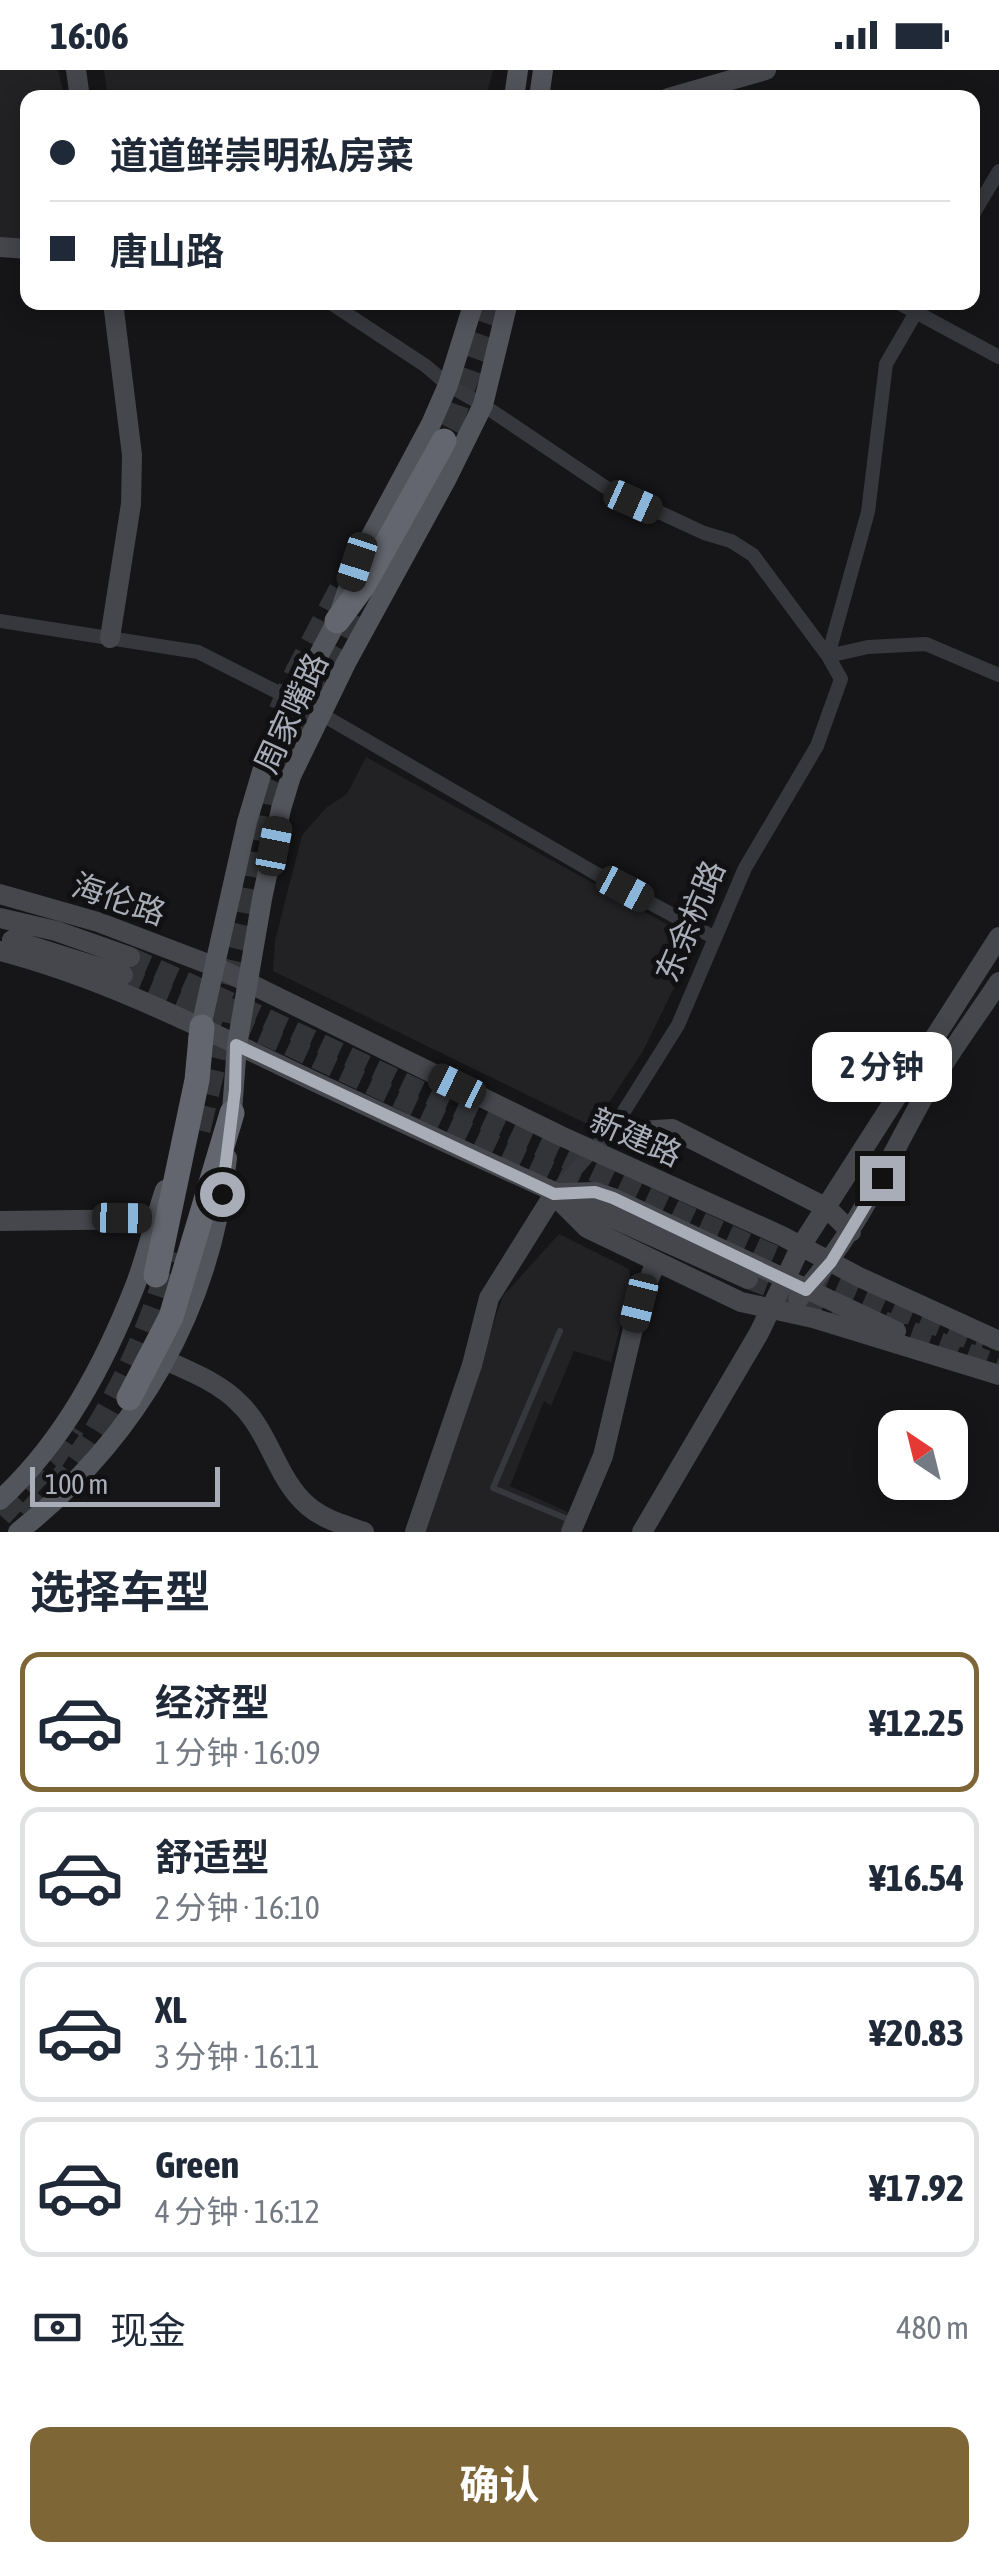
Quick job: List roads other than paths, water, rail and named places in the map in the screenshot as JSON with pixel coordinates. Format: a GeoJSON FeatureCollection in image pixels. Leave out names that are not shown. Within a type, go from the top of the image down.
{"type":"FeatureCollection","features":[{"type":"Feature","properties":{"kind":"highway"},"geometry":{"type":"LineString","coordinates":[[338,621],[363,586],[444,441]]}},
{"type":"Feature","properties":{"kind":"highway"},"geometry":{"type":"LineString","coordinates":[[156,1275],[198,1080],[202,1028]]}},
{"type":"Feature","properties":{"kind":"highway"},"geometry":{"type":"LineString","coordinates":[[129,1398],[171,1317],[232,1113]]}},
{"type":"Feature","properties":{"kind":"main road"},"geometry":{"type":"LineString","coordinates":[[696,90],[766,70]]}},
{"type":"Feature","properties":{"kind":"main road"},"geometry":{"type":"LineString","coordinates":[[110,638],[131,504],[132,455],[114,310]]}},
{"type":"Feature","properties":{"kind":"main road","name":"周家嘴路"},"geometry":{"type":"LineString","coordinates":[[0,1500],[62,1429],[102,1366],[136,1282],[167,1184],[176,1124],[260,775],[293,701],[338,621],[357,562],[431,424],[448,386],[472,310]]}},
{"type":"Feature","properties":{"kind":"main road","name":"周家嘴路"},"geometry":{"type":"LineString","coordinates":[[18,1532],[95,1462],[167,1361],[218,1216],[232,1113],[236,1045],[281,809],[321,714],[483,405],[506,310]]}},
{"type":"Feature","properties":{"kind":"main road","name":"海伦路"},"geometry":{"type":"LineString","coordinates":[[0,894],[98,922],[216,967],[249,984]]}},
{"type":"Feature","properties":{"kind":"main road"},"geometry":{"type":"LineString","coordinates":[[0,918],[56,931],[127,966],[0,937]]}},
{"type":"Feature","properties":{"kind":"main road"},"geometry":{"type":"LineString","coordinates":[[777,1311],[783,1278],[801,1246],[999,937]]}},
{"type":"Feature","properties":{"kind":"main road"},"geometry":{"type":"LineString","coordinates":[[0,951],[80,975],[202,1028]]}},
{"type":"Feature","properties":{"kind":"main road"},"geometry":{"type":"LineString","coordinates":[[642,1532],[758,1333],[777,1311],[806,1290],[851,1232],[925,1095],[999,982]]}},
{"type":"Feature","properties":{"kind":"main road","name":"新建路"},"geometry":{"type":"LineString","coordinates":[[249,984],[999,1341]]}},
{"type":"Feature","properties":{"kind":"main road","name":"新建路"},"geometry":{"type":"LineString","coordinates":[[202,1028],[554,1194],[587,1228],[740,1302],[996,1374]]}},
{"type":"Feature","properties":{"kind":"main road"},"geometry":{"type":"LineString","coordinates":[[609,1133],[672,1130],[827,1208],[851,1232]]}},
{"type":"Feature","properties":{"kind":"main road","name":"新建路"},"geometry":{"type":"LineString","coordinates":[[554,1194],[595,1192],[996,1374]]}},
{"type":"Feature","properties":{"kind":"main road"},"geometry":{"type":"LineString","coordinates":[[554,1194],[748,1278]]}},
{"type":"Feature","properties":{"kind":"main road","name":"东余杭路"},"geometry":{"type":"LineString","coordinates":[[415,1532],[472,1364],[489,1298],[554,1194]]}},
{"type":"Feature","properties":{"kind":"main road"},"geometry":{"type":"LineString","coordinates":[[0,1221],[155,1219]]}},
{"type":"Feature","properties":{"kind":"main road"},"geometry":{"type":"LineString","coordinates":[[573,1527],[603,1456],[639,1303],[656,1262]]}},
{"type":"Feature","properties":{"kind":"main road"},"geometry":{"type":"LineString","coordinates":[[167,1361],[239,1402],[267,1437],[288,1480],[306,1504],[322,1516],[364,1532]]}},
{"type":"Feature","properties":{"kind":"street"},"geometry":{"type":"LineString","coordinates":[[980,203],[999,171]]}},
{"type":"Feature","properties":{"kind":"street"},"geometry":{"type":"LineString","coordinates":[[341,310],[426,366],[448,386],[605,487],[704,533],[732,541],[752,555],[828,656],[868,646],[926,644],[999,675]]}},
{"type":"Feature","properties":{"kind":"street","name":"东余杭路"},"geometry":{"type":"LineString","coordinates":[[554,1194],[609,1133],[678,1025],[727,906],[761,837],[821,736],[841,679],[828,656],[868,512],[886,364],[918,310]]}},
{"type":"Feature","properties":{"kind":"street"},"geometry":{"type":"LineString","coordinates":[[922,310],[999,358]]}},
{"type":"Feature","properties":{"kind":"street"},"geometry":{"type":"LineString","coordinates":[[0,621],[198,652],[321,714],[715,938]]}},
{"type":"Feature","properties":{"kind":"lane"},"geometry":{"type":"LineString","coordinates":[[560,1331],[493,1488],[573,1527]]}},
{"type":"Feature","properties":{"kind":"tunnel"},"geometry":{"type":"LineString","coordinates":[[430,460],[451,421],[490,310]]}},
{"type":"Feature","properties":{"kind":"tunnel"},"geometry":{"type":"LineString","coordinates":[[281,711],[341,590]]}},
{"type":"Feature","properties":{"kind":"tunnel"},"geometry":{"type":"LineString","coordinates":[[198,1130],[249,915],[272,782],[358,603]]}},
{"type":"Feature","properties":{"kind":"tunnel"},"geometry":{"type":"LineString","coordinates":[[130,957],[662,1204],[983,1345]]}},
{"type":"Feature","properties":{"kind":"tunnel"},"geometry":{"type":"LineString","coordinates":[[123,975],[287,1045],[584,1187]]}},
{"type":"Feature","properties":{"kind":"tunnel"},"geometry":{"type":"LineString","coordinates":[[27,1517],[69,1471],[119,1391],[145,1334],[172,1252]]}},
{"type":"Feature","properties":{"kind":"tunnel"},"geometry":{"type":"LineString","coordinates":[[748,1279],[854,1319]]}},
{"type":"Feature","properties":{"kind":"tunnel"},"geometry":{"type":"LineString","coordinates":[[884,1321],[999,1365]]}},
{"type":"Feature","properties":{"kind":"tunnel"},"geometry":{"type":"LineString","coordinates":[[0,1515],[52,1459],[73,1427]]}}]}
